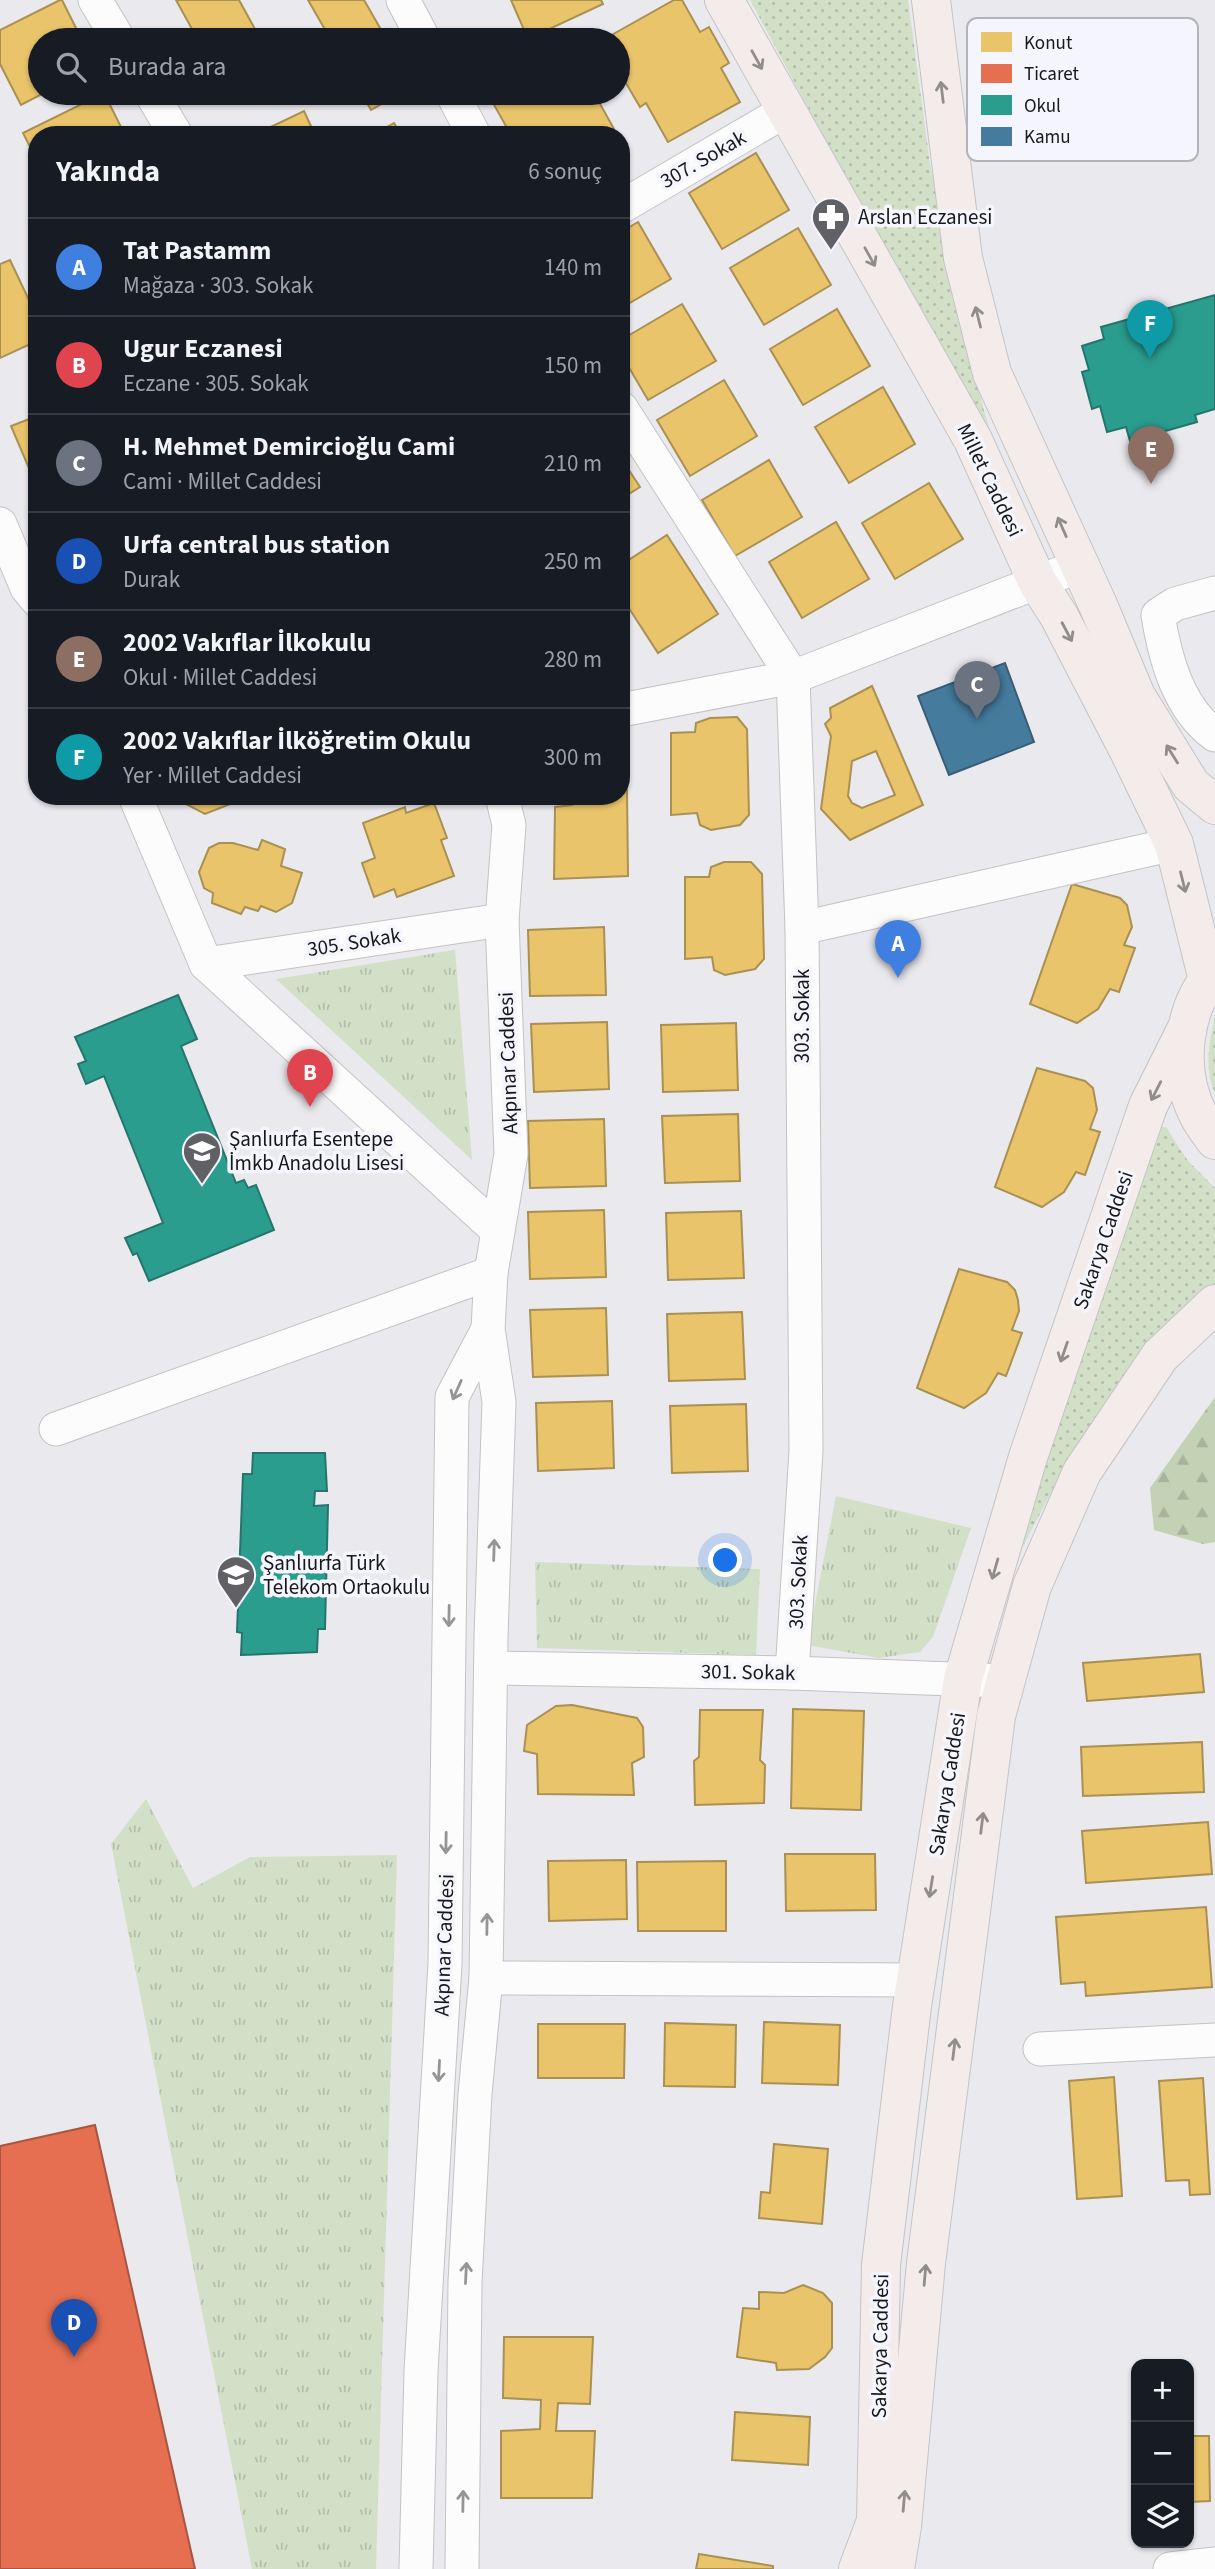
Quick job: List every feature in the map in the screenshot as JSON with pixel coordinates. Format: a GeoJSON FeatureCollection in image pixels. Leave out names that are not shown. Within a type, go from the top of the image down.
{"type":"FeatureCollection","features":[{"type":"Feature","properties":{"kind":"main road","name":"Millet Caddesi"},"geometry":{"type":"LineString","coordinates":[[724,0],[973,440],[1038,583],[1059,615],[1129,751],[1174,844],[1211,976]]}},
{"type":"Feature","properties":{"kind":"main road"},"geometry":{"type":"LineString","coordinates":[[931,0],[963,258],[992,373],[1098,605],[1136,696],[1191,785],[1215,806]]}},
{"type":"Feature","properties":{"kind":"main road"},"geometry":{"type":"LineString","coordinates":[[1211,976],[1194,1004],[1186,1030],[1185,1072],[1196,1112],[1215,1140]]}},
{"type":"Feature","properties":{"kind":"main road","name":"Sakarya Caddesi"},"geometry":{"type":"LineString","coordinates":[[858,2569],[876,2521],[881,2274],[916,1980],[963,1679],[1028,1457],[1148,1106],[1186,1030]]}},
{"type":"Feature","properties":{"kind":"main road","name":"Sakarya Caddesi"},"geometry":{"type":"LineString","coordinates":[[895,2569],[902,2526],[926,2263],[996,1716],[1032,1586],[1082,1472],[1160,1356],[1215,1304]]}},
{"type":"Feature","properties":{"kind":"street"},"geometry":{"type":"LineString","coordinates":[[95,0],[112,28]]}},
{"type":"Feature","properties":{"kind":"street"},"geometry":{"type":"LineString","coordinates":[[403,0],[418,28]]}},
{"type":"Feature","properties":{"kind":"street"},"geometry":{"type":"LineString","coordinates":[[158,105],[171,126]]}},
{"type":"Feature","properties":{"kind":"street"},"geometry":{"type":"LineString","coordinates":[[458,105],[469,126]]}},
{"type":"Feature","properties":{"kind":"street","name":"307. Sokak"},"geometry":{"type":"LineString","coordinates":[[630,202],[785,111]]}},
{"type":"Feature","properties":{"kind":"street"},"geometry":{"type":"LineString","coordinates":[[630,422],[793,677]]}},
{"type":"Feature","properties":{"kind":"street"},"geometry":{"type":"LineString","coordinates":[[0,524],[28,578]]}},
{"type":"Feature","properties":{"kind":"street"},"geometry":{"type":"LineString","coordinates":[[630,708],[793,677],[1079,566]]}},
{"type":"Feature","properties":{"kind":"street"},"geometry":{"type":"LineString","coordinates":[[1215,593],[1175,604],[1158,615],[1165,657],[1179,687],[1205,728],[1215,735]]}},
{"type":"Feature","properties":{"kind":"street","name":"303. Sokak"},"geometry":{"type":"LineString","coordinates":[[792,1673],[806,1451],[802,928],[793,677]]}},
{"type":"Feature","properties":{"kind":"street"},"geometry":{"type":"LineString","coordinates":[[139,805],[206,964],[497,1230]]}},
{"type":"Feature","properties":{"kind":"street","name":"Akpınar Caddesi"},"geometry":{"type":"LineString","coordinates":[[462,2569],[465,2282],[475,2094],[486,1978],[499,1402],[488,1329],[491,1273],[511,1154],[502,920],[509,825],[504,805]]}},
{"type":"Feature","properties":{"kind":"street"},"geometry":{"type":"LineString","coordinates":[[802,928],[1174,844]]}},
{"type":"Feature","properties":{"kind":"street","name":"305. Sokak"},"geometry":{"type":"LineString","coordinates":[[206,964],[502,920]]}},
{"type":"Feature","properties":{"kind":"street"},"geometry":{"type":"LineString","coordinates":[[55,1429],[491,1273]]}},
{"type":"Feature","properties":{"kind":"street","name":"Akpınar Caddesi"},"geometry":{"type":"LineString","coordinates":[[416,2569],[421,2371],[445,1964],[452,1397],[488,1329]]}},
{"type":"Feature","properties":{"kind":"street","name":"301. Sokak"},"geometry":{"type":"LineString","coordinates":[[491,1668],[792,1673],[1005,1681]]}},
{"type":"Feature","properties":{"kind":"street"},"geometry":{"type":"LineString","coordinates":[[486,1978],[916,1980]]}},
{"type":"Feature","properties":{"kind":"street"},"geometry":{"type":"LineString","coordinates":[[1040,2049],[1215,2040]]}},
{"type":"Feature","properties":{"kind":"street"},"geometry":{"type":"LineString","coordinates":[[1170,2569],[1215,2564]]}},
{"type":"Feature","properties":{"kind":"green space"},"geometry":{"type":"Polygon","coordinates":[[[750,0],[908,0],[930,164],[984,411],[1013,502],[938,349],[750,0]]]}},
{"type":"Feature","properties":{"kind":"green space"},"geometry":{"type":"Polygon","coordinates":[[[455,950],[472,1160],[276,979],[455,950]]]}},
{"type":"Feature","properties":{"kind":"green space"},"geometry":{"type":"Polygon","coordinates":[[[1215,1016],[1215,1094],[1210,1074],[1209,1045],[1215,1016]]]}},
{"type":"Feature","properties":{"kind":"green space"},"geometry":{"type":"Polygon","coordinates":[[[1159,1127],[1166,1127],[1188,1161],[1215,1188],[1215,1284],[1170,1322],[1055,1485],[1020,1552],[1009,1563],[1159,1127]]]}},
{"type":"Feature","properties":{"kind":"green space"},"geometry":{"type":"Polygon","coordinates":[[[1215,1397],[1215,1542],[1203,1544],[1154,1530],[1150,1488],[1215,1397]]]}},
{"type":"Feature","properties":{"kind":"green space"},"geometry":{"type":"Polygon","coordinates":[[[836,1496],[971,1528],[933,1637],[920,1652],[879,1658],[807,1645],[836,1496]]]}},
{"type":"Feature","properties":{"kind":"green space"},"geometry":{"type":"Polygon","coordinates":[[[535,1562],[760,1569],[756,1655],[537,1648],[535,1562]]]}},
{"type":"Feature","properties":{"kind":"green space"},"geometry":{"type":"Polygon","coordinates":[[[146,1799],[193,1888],[250,1857],[397,1855],[376,2569],[252,2569],[111,1844],[146,1799]]]}},
{"type":"Feature","properties":{"kind":"building: Konut"},"geometry":{"type":"Polygon","coordinates":[[[60,0],[76,28],[28,28],[28,101],[21,105],[0,64],[0,30],[60,0]]]}},
{"type":"Feature","properties":{"kind":"building: Konut"},"geometry":{"type":"Polygon","coordinates":[[[176,0],[239,0],[254,28],[191,28],[176,0]]]}},
{"type":"Feature","properties":{"kind":"building: Konut"},"geometry":{"type":"Polygon","coordinates":[[[308,0],[364,0],[380,28],[324,28],[308,0]]]}},
{"type":"Feature","properties":{"kind":"building: Konut"},"geometry":{"type":"Polygon","coordinates":[[[511,0],[601,0],[603,4],[552,28],[523,28],[511,0]]]}},
{"type":"Feature","properties":{"kind":"building: Konut"},"geometry":{"type":"Polygon","coordinates":[[[674,0],[682,0],[700,32],[709,27],[729,63],[721,68],[740,102],[668,142],[646,103],[640,107],[630,90],[630,28],[624,28],[674,0]]]}},
{"type":"Feature","properties":{"kind":"building: Konut"},"geometry":{"type":"Polygon","coordinates":[[[80,105],[110,105],[120,126],[37,126],[80,105]]]}},
{"type":"Feature","properties":{"kind":"building: Konut"},"geometry":{"type":"Polygon","coordinates":[[[494,105],[601,105],[612,126],[506,126],[494,105]]]}},
{"type":"Feature","properties":{"kind":"building: Konut"},"geometry":{"type":"Polygon","coordinates":[[[304,111],[311,126],[273,126],[304,111]]]}},
{"type":"Feature","properties":{"kind":"building: Konut"},"geometry":{"type":"Polygon","coordinates":[[[28,131],[28,143],[23,133],[28,131]]]}},
{"type":"Feature","properties":{"kind":"building: Konut"},"geometry":{"type":"Polygon","coordinates":[[[756,153],[789,210],[722,249],[689,193],[756,153]]]}},
{"type":"Feature","properties":{"kind":"building: Konut"},"geometry":{"type":"Polygon","coordinates":[[[638,222],[671,279],[630,303],[630,227],[638,222]]]}},
{"type":"Feature","properties":{"kind":"building: Konut"},"geometry":{"type":"Polygon","coordinates":[[[798,228],[831,285],[764,325],[730,268],[798,228]]]}},
{"type":"Feature","properties":{"kind":"building: Konut"},"geometry":{"type":"Polygon","coordinates":[[[10,260],[28,298],[28,345],[0,358],[0,264],[10,260]]]}},
{"type":"Feature","properties":{"kind":"building: Konut"},"geometry":{"type":"Polygon","coordinates":[[[682,304],[716,361],[648,400],[630,369],[630,335],[682,304]]]}},
{"type":"Feature","properties":{"kind":"building: Konut"},"geometry":{"type":"Polygon","coordinates":[[[837,309],[870,366],[803,405],[770,349],[837,309]]]}},
{"type":"Feature","properties":{"kind":"building: Konut"},"geometry":{"type":"Polygon","coordinates":[[[724,380],[757,436],[690,476],[657,420],[724,380]]]}},
{"type":"Feature","properties":{"kind":"building: Konut"},"geometry":{"type":"Polygon","coordinates":[[[883,387],[915,444],[849,483],[815,427],[883,387]]]}},
{"type":"Feature","properties":{"kind":"building: Konut"},"geometry":{"type":"Polygon","coordinates":[[[28,419],[28,466],[11,426],[28,419]]]}},
{"type":"Feature","properties":{"kind":"building: Konut"},"geometry":{"type":"Polygon","coordinates":[[[769,460],[802,517],[735,556],[702,500],[769,460]]]}},
{"type":"Feature","properties":{"kind":"building: Konut"},"geometry":{"type":"Polygon","coordinates":[[[630,472],[640,487],[630,493],[630,472]]]}},
{"type":"Feature","properties":{"kind":"building: Konut"},"geometry":{"type":"Polygon","coordinates":[[[929,483],[963,539],[895,579],[862,523],[929,483]]]}},
{"type":"Feature","properties":{"kind":"building: Konut"},"geometry":{"type":"Polygon","coordinates":[[[836,522],[869,579],[802,618],[769,562],[836,522]]]}},
{"type":"Feature","properties":{"kind":"building: Konut"},"geometry":{"type":"Polygon","coordinates":[[[667,535],[718,614],[658,653],[630,610],[630,559],[667,535]]]}},
{"type":"Feature","properties":{"kind":"building: Konut"},"geometry":{"type":"Polygon","coordinates":[[[872,686],[923,805],[850,840],[821,809],[831,736],[825,724],[831,718],[830,708],[872,686]],[[876,751],[852,761],[848,796],[852,803],[862,808],[895,795],[876,751]]]}},
{"type":"Feature","properties":{"kind":"building: Konut"},"geometry":{"type":"Polygon","coordinates":[[[737,717],[747,729],[749,815],[740,825],[711,830],[700,825],[697,813],[671,815],[671,733],[695,732],[696,723],[710,718],[737,717]]]}},
{"type":"Feature","properties":{"kind":"building: Konut"},"geometry":{"type":"Polygon","coordinates":[[[188,805],[228,805],[205,814],[188,805]]]}},
{"type":"Feature","properties":{"kind":"building: Konut"},"geometry":{"type":"Polygon","coordinates":[[[435,805],[447,838],[441,840],[454,876],[397,897],[394,889],[374,897],[362,863],[375,858],[363,823],[405,807],[406,813],[435,805]]]}},
{"type":"Feature","properties":{"kind":"building: Konut"},"geometry":{"type":"Polygon","coordinates":[[[627,805],[628,876],[554,879],[555,807],[627,805]]]}},
{"type":"Feature","properties":{"kind":"building: Konut"},"geometry":{"type":"Polygon","coordinates":[[[262,840],[285,849],[281,866],[302,873],[292,903],[276,912],[261,906],[258,911],[245,907],[241,914],[212,903],[213,893],[204,888],[199,872],[209,848],[219,843],[233,843],[258,850],[262,840]]]}},
{"type":"Feature","properties":{"kind":"building: Konut"},"geometry":{"type":"Polygon","coordinates":[[[724,862],[751,862],[762,874],[764,959],[755,969],[725,975],[714,970],[712,957],[685,959],[685,877],[709,877],[711,867],[724,862]]]}},
{"type":"Feature","properties":{"kind":"building: Konut"},"geometry":{"type":"Polygon","coordinates":[[[1072,884],[1120,898],[1127,905],[1132,927],[1124,945],[1135,948],[1119,992],[1110,989],[1098,1009],[1077,1023],[1030,1004],[1072,884]]]}},
{"type":"Feature","properties":{"kind":"building: Konut"},"geometry":{"type":"Polygon","coordinates":[[[604,927],[606,995],[530,996],[528,930],[604,927]]]}},
{"type":"Feature","properties":{"kind":"building: Konut"},"geometry":{"type":"Polygon","coordinates":[[[607,1022],[609,1089],[534,1092],[531,1024],[607,1022]]]}},
{"type":"Feature","properties":{"kind":"building: Konut"},"geometry":{"type":"Polygon","coordinates":[[[736,1023],[738,1090],[663,1092],[661,1025],[736,1023]]]}},
{"type":"Feature","properties":{"kind":"building: Konut"},"geometry":{"type":"Polygon","coordinates":[[[1037,1068],[1085,1081],[1093,1088],[1097,1110],[1090,1129],[1100,1132],[1085,1175],[1076,1172],[1064,1192],[1042,1207],[995,1187],[1037,1068]]]}},
{"type":"Feature","properties":{"kind":"building: Konut"},"geometry":{"type":"Polygon","coordinates":[[[738,1114],[740,1181],[665,1183],[662,1116],[738,1114]]]}},
{"type":"Feature","properties":{"kind":"building: Konut"},"geometry":{"type":"Polygon","coordinates":[[[604,1119],[606,1186],[530,1188],[528,1121],[604,1119]]]}},
{"type":"Feature","properties":{"kind":"building: Konut"},"geometry":{"type":"Polygon","coordinates":[[[604,1210],[606,1277],[530,1279],[528,1212],[604,1210]]]}},
{"type":"Feature","properties":{"kind":"building: Konut"},"geometry":{"type":"Polygon","coordinates":[[[741,1211],[744,1278],[668,1280],[666,1213],[741,1211]]]}},
{"type":"Feature","properties":{"kind":"building: Konut"},"geometry":{"type":"Polygon","coordinates":[[[959,1269],[1007,1282],[1015,1290],[1019,1311],[1012,1330],[1022,1333],[1006,1376],[998,1373],[986,1393],[964,1408],[917,1388],[959,1269]]]}},
{"type":"Feature","properties":{"kind":"building: Konut"},"geometry":{"type":"Polygon","coordinates":[[[606,1308],[608,1375],[533,1377],[530,1310],[606,1308]]]}},
{"type":"Feature","properties":{"kind":"building: Konut"},"geometry":{"type":"Polygon","coordinates":[[[742,1312],[745,1379],[669,1381],[667,1314],[742,1312]]]}},
{"type":"Feature","properties":{"kind":"building: Konut"},"geometry":{"type":"Polygon","coordinates":[[[612,1401],[614,1468],[538,1471],[536,1403],[612,1401]]]}},
{"type":"Feature","properties":{"kind":"building: Konut"},"geometry":{"type":"Polygon","coordinates":[[[746,1404],[748,1471],[672,1473],[670,1406],[746,1404]]]}},
{"type":"Feature","properties":{"kind":"building: Konut"},"geometry":{"type":"Polygon","coordinates":[[[1200,1654],[1204,1692],[1087,1701],[1083,1663],[1200,1654]]]}},
{"type":"Feature","properties":{"kind":"building: Konut"},"geometry":{"type":"Polygon","coordinates":[[[572,1705],[637,1718],[643,1727],[644,1757],[632,1763],[634,1795],[538,1794],[537,1754],[524,1751],[527,1725],[556,1706],[572,1705]]]}},
{"type":"Feature","properties":{"kind":"building: Konut"},"geometry":{"type":"Polygon","coordinates":[[[793,1709],[864,1711],[861,1810],[791,1808],[793,1709]]]}},
{"type":"Feature","properties":{"kind":"building: Konut"},"geometry":{"type":"Polygon","coordinates":[[[700,1710],[763,1710],[760,1760],[765,1765],[764,1803],[695,1805],[694,1761],[699,1757],[700,1710]]]}},
{"type":"Feature","properties":{"kind":"building: Konut"},"geometry":{"type":"Polygon","coordinates":[[[1202,1742],[1204,1792],[1083,1796],[1081,1747],[1202,1742]]]}},
{"type":"Feature","properties":{"kind":"building: Konut"},"geometry":{"type":"Polygon","coordinates":[[[1208,1822],[1212,1874],[1086,1883],[1082,1831],[1208,1822]]]}},
{"type":"Feature","properties":{"kind":"building: Konut"},"geometry":{"type":"Polygon","coordinates":[[[785,1854],[875,1854],[876,1910],[786,1911],[785,1854]]]}},
{"type":"Feature","properties":{"kind":"building: Konut"},"geometry":{"type":"Polygon","coordinates":[[[626,1860],[627,1919],[549,1921],[548,1861],[626,1860]]]}},
{"type":"Feature","properties":{"kind":"building: Konut"},"geometry":{"type":"Polygon","coordinates":[[[726,1861],[726,1931],[638,1931],[637,1862],[726,1861]]]}},
{"type":"Feature","properties":{"kind":"building: Konut"},"geometry":{"type":"Polygon","coordinates":[[[1206,1907],[1212,1987],[1086,1996],[1085,1982],[1061,1984],[1056,1917],[1206,1907]]]}},
{"type":"Feature","properties":{"kind":"building: Konut"},"geometry":{"type":"Polygon","coordinates":[[[764,2022],[840,2025],[838,2085],[762,2083],[764,2022]]]}},
{"type":"Feature","properties":{"kind":"building: Konut"},"geometry":{"type":"Polygon","coordinates":[[[665,2023],[736,2025],[735,2087],[664,2086],[665,2023]]]}},
{"type":"Feature","properties":{"kind":"building: Konut"},"geometry":{"type":"Polygon","coordinates":[[[538,2024],[625,2024],[624,2078],[538,2078],[538,2024]]]}},
{"type":"Feature","properties":{"kind":"building: Konut"},"geometry":{"type":"Polygon","coordinates":[[[1114,2077],[1122,2196],[1077,2199],[1069,2081],[1114,2077]]]}},
{"type":"Feature","properties":{"kind":"building: Konut"},"geometry":{"type":"Polygon","coordinates":[[[1203,2078],[1210,2194],[1190,2195],[1189,2180],[1166,2181],[1159,2081],[1203,2078]]]}},
{"type":"Feature","properties":{"kind":"building: Konut"},"geometry":{"type":"Polygon","coordinates":[[[774,2144],[828,2149],[822,2224],[759,2218],[761,2192],[770,2193],[774,2144]]]}},
{"type":"Feature","properties":{"kind":"building: Konut"},"geometry":{"type":"Polygon","coordinates":[[[803,2285],[823,2293],[832,2303],[832,2348],[825,2357],[809,2369],[777,2370],[776,2363],[737,2357],[743,2308],[759,2309],[759,2292],[784,2293],[803,2285]]]}},
{"type":"Feature","properties":{"kind":"building: Konut"},"geometry":{"type":"Polygon","coordinates":[[[504,2337],[593,2337],[590,2404],[558,2403],[556,2431],[595,2431],[592,2498],[501,2498],[501,2431],[540,2429],[541,2400],[503,2398],[504,2337]]]}},
{"type":"Feature","properties":{"kind":"building: Konut"},"geometry":{"type":"Polygon","coordinates":[[[735,2412],[810,2417],[808,2465],[732,2460],[735,2412]]]}},
{"type":"Feature","properties":{"kind":"building: Konut"},"geometry":{"type":"Polygon","coordinates":[[[1194,2436],[1209,2436],[1210,2501],[1194,2502],[1194,2436]]]}},
{"type":"Feature","properties":{"kind":"building: Konut"},"geometry":{"type":"Polygon","coordinates":[[[699,2554],[773,2566],[773,2569],[696,2569],[699,2554]]]}},
{"type":"Feature","properties":{"kind":"building: Ticaret"},"geometry":{"type":"Polygon","coordinates":[[[95,2125],[195,2569],[0,2569],[0,2146],[95,2125]]]}},
{"type":"Feature","properties":{"kind":"building: Okul"},"geometry":{"type":"Polygon","coordinates":[[[1215,295],[1215,409],[1195,415],[1197,422],[1130,441],[1126,427],[1107,432],[1100,406],[1092,409],[1082,372],[1089,370],[1082,346],[1104,339],[1101,327],[1215,295]]]}},
{"type":"Feature","properties":{"kind":"building: Okul"},"geometry":{"type":"Polygon","coordinates":[[[178,995],[197,1039],[181,1046],[236,1183],[244,1180],[248,1188],[256,1185],[274,1230],[149,1281],[137,1253],[133,1255],[125,1238],[163,1223],[104,1076],[86,1084],[78,1064],[86,1061],[75,1037],[178,995]]]}},
{"type":"Feature","properties":{"kind":"building: Okul"},"geometry":{"type":"Polygon","coordinates":[[[253,1453],[325,1453],[327,1491],[315,1491],[314,1506],[328,1505],[325,1629],[318,1629],[317,1652],[241,1655],[242,1633],[237,1632],[243,1474],[252,1474],[253,1453]]]}},
{"type":"Feature","properties":{"kind":"building: Kamu"},"geometry":{"type":"Polygon","coordinates":[[[1005,663],[1034,742],[949,775],[918,696],[1005,663]]]}},
{"type":"Feature","properties":{"kind":"place","name":"Arslan Eczanesi"},"geometry":{"type":"Point","coordinates":[831,251]}},
{"type":"Feature","properties":{"kind":"place","name":"2002 Vakıflar İlköğretim Okulu"},"geometry":{"type":"Point","coordinates":[1150,358]}},
{"type":"Feature","properties":{"kind":"place","name":"2002 Vakıflar İlkokulu"},"geometry":{"type":"Point","coordinates":[1151,484]}},
{"type":"Feature","properties":{"kind":"place","name":"H. Mehmet Demircioğlu Cami"},"geometry":{"type":"Point","coordinates":[977,719]}},
{"type":"Feature","properties":{"kind":"place","name":"Tat Pastamm"},"geometry":{"type":"Point","coordinates":[898,978]}},
{"type":"Feature","properties":{"kind":"place","name":"Ugur Eczanesi"},"geometry":{"type":"Point","coordinates":[310,1107]}},
{"type":"Feature","properties":{"kind":"place","name":"Şanlıurfa Esentepe İmkb Anadolu Lisesi"},"geometry":{"type":"Point","coordinates":[202,1185]}},
{"type":"Feature","properties":{"kind":"place","name":"Şanlıurfa Türk Telekom Ortaokulu"},"geometry":{"type":"Point","coordinates":[236,1609]}},
{"type":"Feature","properties":{"kind":"place","name":"Urfa central bus station"},"geometry":{"type":"Point","coordinates":[74,2357]}}]}
